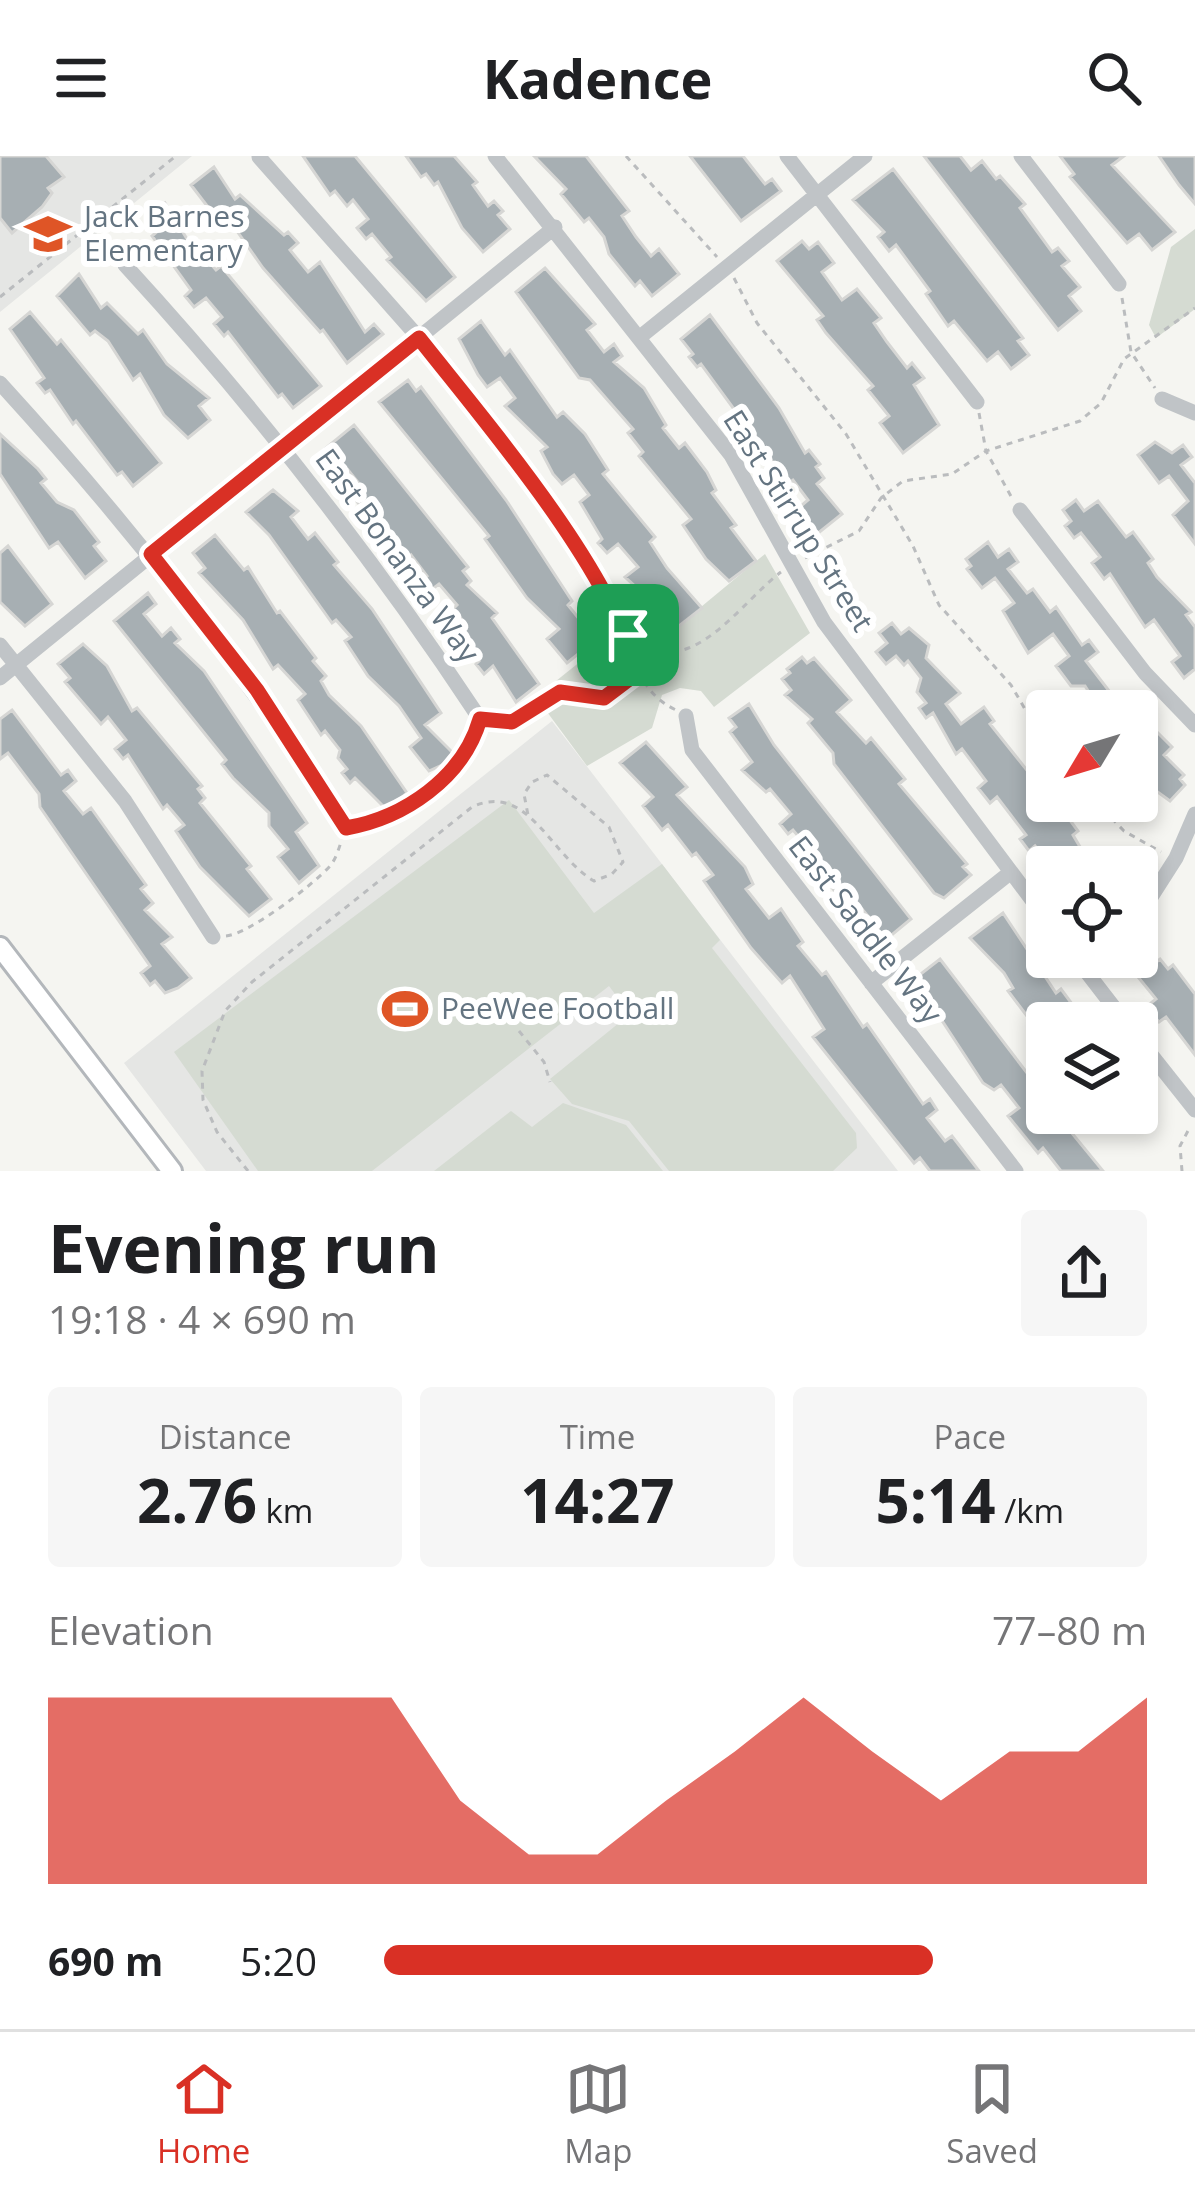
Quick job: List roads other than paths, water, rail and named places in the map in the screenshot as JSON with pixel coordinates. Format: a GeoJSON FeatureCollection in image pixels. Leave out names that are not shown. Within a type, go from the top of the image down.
{"type":"FeatureCollection","features":[{"type":"Feature","properties":{"kind":"main road"},"geometry":{"type":"LineString","coordinates":[[0,946],[172,1171]]}},
{"type":"Feature","properties":{"kind":"street","name":"East Stirrup Street"},"geometry":{"type":"LineString","coordinates":[[495,156],[731,455],[824,622],[1026,892]]}},
{"type":"Feature","properties":{"kind":"street"},"geometry":{"type":"LineString","coordinates":[[787,156],[977,402]]}},
{"type":"Feature","properties":{"kind":"street"},"geometry":{"type":"LineString","coordinates":[[640,337],[865,156]]}},
{"type":"Feature","properties":{"kind":"street"},"geometry":{"type":"LineString","coordinates":[[1021,156],[1119,284]]}},
{"type":"Feature","properties":{"kind":"street"},"geometry":{"type":"LineString","coordinates":[[259,157],[419,338],[528,476],[628,635]]}},
{"type":"Feature","properties":{"kind":"street"},"geometry":{"type":"LineString","coordinates":[[0,677],[555,227]]}},
{"type":"Feature","properties":{"kind":"street","name":"East Bonanza Way"},"geometry":{"type":"LineString","coordinates":[[124,265],[285,446],[397,592],[480,719]]}},
{"type":"Feature","properties":{"kind":"street"},"geometry":{"type":"LineString","coordinates":[[0,383],[151,554],[257,690],[346,828]]}},
{"type":"Feature","properties":{"kind":"street"},"geometry":{"type":"LineString","coordinates":[[1162,399],[1195,413]]}},
{"type":"Feature","properties":{"kind":"street"},"geometry":{"type":"LineString","coordinates":[[1020,510],[1145,673],[1195,725]]}},
{"type":"Feature","properties":{"kind":"street"},"geometry":{"type":"LineString","coordinates":[[0,645],[125,801],[213,937]]}},
{"type":"Feature","properties":{"kind":"street","name":"East Saddle Way"},"geometry":{"type":"LineString","coordinates":[[686,716],[692,750],[1016,1171]]}},
{"type":"Feature","properties":{"kind":"street"},"geometry":{"type":"LineString","coordinates":[[1158,886],[1195,814]]}},
{"type":"Feature","properties":{"kind":"street"},"geometry":{"type":"LineString","coordinates":[[871,983],[1011,872]]}},
{"type":"Feature","properties":{"kind":"street"},"geometry":{"type":"LineString","coordinates":[[1092,978],[1110,1002]]}},
{"type":"Feature","properties":{"kind":"street"},"geometry":{"type":"LineString","coordinates":[[1158,1063],[1195,1110]]}},
{"type":"Feature","properties":{"kind":"place","name":"Jack Barnes Elementary"},"geometry":{"type":"Point","coordinates":[48,234]}},
{"type":"Feature","properties":{"kind":"place","name":"PeeWee Football"},"geometry":{"type":"Point","coordinates":[405,1009]}}]}
